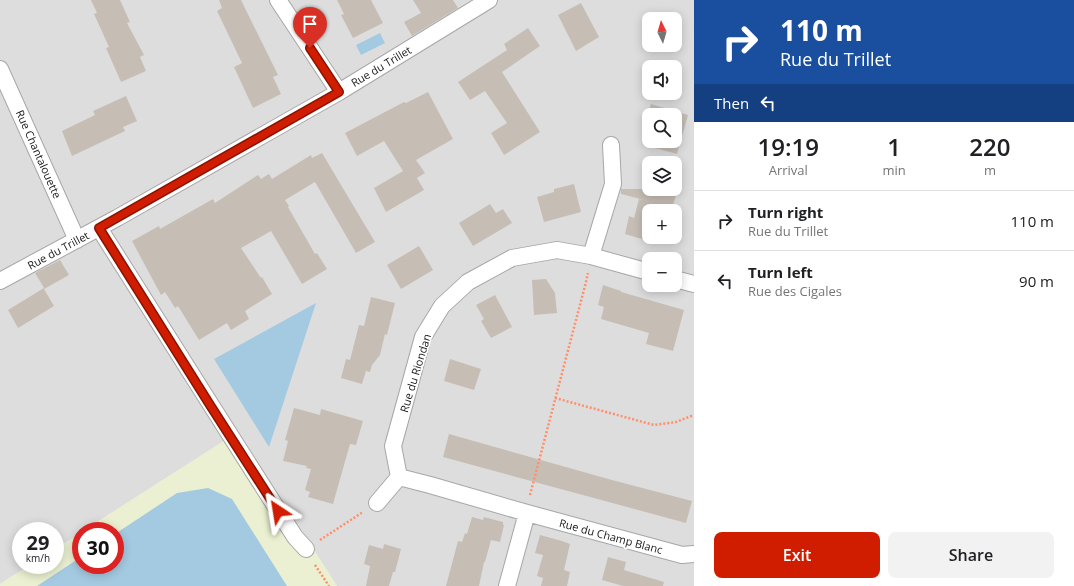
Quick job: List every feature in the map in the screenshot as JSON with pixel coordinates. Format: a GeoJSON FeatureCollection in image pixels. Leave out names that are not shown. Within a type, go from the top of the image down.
{"type":"FeatureCollection","features":[{"type":"Feature","properties":{"kind":"street"},"geometry":{"type":"LineString","coordinates":[[278,0],[339,92]]}},
{"type":"Feature","properties":{"kind":"street","name":"Rue du Trillet"},"geometry":{"type":"LineString","coordinates":[[0,281],[99,228],[339,92],[489,0]]}},
{"type":"Feature","properties":{"kind":"street","name":"Rue Chantalouette"},"geometry":{"type":"LineString","coordinates":[[0,69],[77,240]]}},
{"type":"Feature","properties":{"kind":"street"},"geometry":{"type":"LineString","coordinates":[[591,256],[613,184],[611,145]]}},
{"type":"Feature","properties":{"kind":"street"},"geometry":{"type":"LineString","coordinates":[[99,228],[210,405],[291,530],[306,549]]}},
{"type":"Feature","properties":{"kind":"street","name":"Rue du Riondan"},"geometry":{"type":"LineString","coordinates":[[399,477],[393,446],[423,337],[442,306],[468,282],[512,258],[557,250],[591,256],[642,270]]}},
{"type":"Feature","properties":{"kind":"street"},"geometry":{"type":"LineString","coordinates":[[682,281],[694,284]]}},
{"type":"Feature","properties":{"kind":"street"},"geometry":{"type":"LineString","coordinates":[[377,503],[399,477]]}},
{"type":"Feature","properties":{"kind":"street","name":"Rue du Champ Blanc"},"geometry":{"type":"LineString","coordinates":[[399,477],[430,484],[527,513],[682,555],[694,554]]}},
{"type":"Feature","properties":{"kind":"street"},"geometry":{"type":"LineString","coordinates":[[507,586],[527,513]]}},
{"type":"Feature","properties":{"kind":"path"},"geometry":{"type":"LineString","coordinates":[[527,513],[529,498],[586,282],[591,256]]}},
{"type":"Feature","properties":{"kind":"path"},"geometry":{"type":"LineString","coordinates":[[555,398],[654,425],[676,422],[694,415]]}},
{"type":"Feature","properties":{"kind":"path"},"geometry":{"type":"LineString","coordinates":[[329,586],[306,549],[377,503]]}},
{"type":"Feature","properties":{"kind":"shaded area"},"geometry":{"type":"Polygon","coordinates":[[[0,0],[694,0],[694,586],[337,586],[238,432],[97,522],[72,522],[72,539],[64,543],[64,522],[12,522],[12,574],[16,574],[0,584],[0,0]]]}},
{"type":"Feature","properties":{"kind":"green space"},"geometry":{"type":"Polygon","coordinates":[[[238,432],[337,586],[0,586],[0,584],[16,574],[64,574],[64,543],[72,539],[72,574],[124,574],[124,522],[97,522],[238,432]]]}},
{"type":"Feature","properties":{"kind":"water"},"geometry":{"type":"Polygon","coordinates":[[[380,33],[385,43],[361,55],[356,45],[380,33]]]}},
{"type":"Feature","properties":{"kind":"water"},"geometry":{"type":"Polygon","coordinates":[[[316,303],[269,447],[214,359],[316,303]]]}},
{"type":"Feature","properties":{"kind":"water"},"geometry":{"type":"Polygon","coordinates":[[[208,488],[232,499],[287,586],[37,586],[55,574],[64,574],[64,568],[72,563],[72,574],[124,574],[124,528],[177,493],[208,488]]]}},
{"type":"Feature","properties":{"kind":"building"},"geometry":{"type":"Polygon","coordinates":[[[91,0],[120,0],[130,22],[127,23],[144,55],[140,57],[146,71],[121,82],[106,48],[109,47],[94,14],[97,13],[91,0]]]}},
{"type":"Feature","properties":{"kind":"building"},"geometry":{"type":"Polygon","coordinates":[[[219,0],[241,0],[278,75],[273,77],[281,94],[253,108],[234,67],[242,63],[217,11],[222,8],[219,0]]]}},
{"type":"Feature","properties":{"kind":"building"},"geometry":{"type":"Polygon","coordinates":[[[337,0],[371,0],[383,23],[353,38],[341,15],[344,14],[337,0]]]}},
{"type":"Feature","properties":{"kind":"building"},"geometry":{"type":"Polygon","coordinates":[[[413,0],[453,0],[458,8],[412,36],[404,22],[421,13],[413,0]]]}},
{"type":"Feature","properties":{"kind":"building"},"geometry":{"type":"Polygon","coordinates":[[[581,3],[599,37],[576,51],[558,15],[581,3]]]}},
{"type":"Feature","properties":{"kind":"building"},"geometry":{"type":"Polygon","coordinates":[[[528,28],[540,46],[502,72],[540,132],[504,155],[491,133],[507,123],[485,91],[470,100],[458,82],[507,50],[504,44],[528,28]]]}},
{"type":"Feature","properties":{"kind":"building"},"geometry":{"type":"Polygon","coordinates":[[[428,92],[453,139],[416,160],[425,173],[417,178],[424,190],[386,212],[374,188],[403,171],[384,141],[357,156],[345,133],[404,102],[406,103],[428,92]]]}},
{"type":"Feature","properties":{"kind":"building"},"geometry":{"type":"Polygon","coordinates":[[[126,96],[137,121],[123,127],[125,131],[72,156],[62,131],[95,115],[93,111],[126,96]]]}},
{"type":"Feature","properties":{"kind":"building"},"geometry":{"type":"Polygon","coordinates":[[[651,104],[664,108],[650,108],[651,104]]]}},
{"type":"Feature","properties":{"kind":"building"},"geometry":{"type":"Polygon","coordinates":[[[682,113],[688,115],[682,136],[682,113]]]}},
{"type":"Feature","properties":{"kind":"building"},"geometry":{"type":"Polygon","coordinates":[[[655,148],[679,148],[677,154],[655,148]]]}},
{"type":"Feature","properties":{"kind":"building"},"geometry":{"type":"Polygon","coordinates":[[[322,153],[375,242],[356,253],[315,182],[285,200],[315,254],[317,253],[327,269],[302,284],[271,231],[241,248],[261,278],[262,277],[272,294],[245,311],[249,319],[231,330],[227,323],[199,340],[178,306],[175,308],[165,292],[161,295],[132,241],[159,226],[160,229],[213,199],[215,203],[258,175],[261,179],[269,174],[272,179],[311,155],[312,158],[322,153]]]}},
{"type":"Feature","properties":{"kind":"building"},"geometry":{"type":"Polygon","coordinates":[[[574,184],[581,212],[544,222],[537,197],[554,192],[554,189],[574,184]]]}},
{"type":"Feature","properties":{"kind":"building"},"geometry":{"type":"Polygon","coordinates":[[[621,189],[642,189],[642,196],[676,196],[673,204],[642,204],[642,239],[625,234],[629,216],[634,218],[639,199],[648,201],[621,194],[621,189]]]}},
{"type":"Feature","properties":{"kind":"building"},"geometry":{"type":"Polygon","coordinates":[[[490,204],[496,213],[503,209],[512,223],[473,246],[459,223],[490,204]]]}},
{"type":"Feature","properties":{"kind":"building"},"geometry":{"type":"Polygon","coordinates":[[[419,246],[433,270],[401,289],[387,265],[419,246]]]}},
{"type":"Feature","properties":{"kind":"building"},"geometry":{"type":"Polygon","coordinates":[[[60,260],[69,275],[44,289],[54,306],[18,328],[8,310],[44,288],[35,273],[60,260]]]}},
{"type":"Feature","properties":{"kind":"building"},"geometry":{"type":"Polygon","coordinates":[[[546,279],[555,293],[557,313],[534,315],[532,280],[546,279]]]}},
{"type":"Feature","properties":{"kind":"building"},"geometry":{"type":"Polygon","coordinates":[[[603,285],[621,292],[684,310],[673,351],[646,344],[649,333],[601,319],[604,307],[598,305],[603,285]]]}},
{"type":"Feature","properties":{"kind":"building"},"geometry":{"type":"Polygon","coordinates":[[[495,295],[512,327],[491,338],[481,321],[484,319],[476,305],[495,295]]]}},
{"type":"Feature","properties":{"kind":"building"},"geometry":{"type":"Polygon","coordinates":[[[371,297],[395,303],[380,355],[372,365],[370,372],[366,371],[362,384],[341,378],[346,359],[350,360],[359,325],[364,326],[371,297]]]}},
{"type":"Feature","properties":{"kind":"building"},"geometry":{"type":"Polygon","coordinates":[[[450,359],[481,369],[474,390],[444,381],[450,359]]]}},
{"type":"Feature","properties":{"kind":"building"},"geometry":{"type":"Polygon","coordinates":[[[294,408],[320,415],[321,409],[363,421],[356,445],[350,444],[333,504],[308,497],[310,492],[305,490],[311,469],[306,468],[307,466],[283,461],[288,441],[285,440],[294,408]]]}},
{"type":"Feature","properties":{"kind":"building"},"geometry":{"type":"Polygon","coordinates":[[[449,434],[692,501],[686,523],[443,457],[449,434]]]}},
{"type":"Feature","properties":{"kind":"building"},"geometry":{"type":"Polygon","coordinates":[[[472,517],[483,520],[484,517],[503,522],[504,525],[500,542],[491,540],[484,562],[479,586],[446,586],[458,541],[462,542],[465,533],[467,534],[472,517]]]}},
{"type":"Feature","properties":{"kind":"building"},"geometry":{"type":"Polygon","coordinates":[[[540,535],[570,544],[564,570],[570,572],[567,586],[541,586],[543,578],[537,576],[543,555],[535,553],[540,535]]]}},
{"type":"Feature","properties":{"kind":"building"},"geometry":{"type":"Polygon","coordinates":[[[384,544],[401,549],[395,572],[393,572],[389,586],[366,586],[370,566],[364,564],[369,545],[383,549],[384,544]]]}},
{"type":"Feature","properties":{"kind":"building"},"geometry":{"type":"Polygon","coordinates":[[[608,557],[626,562],[624,570],[664,582],[663,586],[623,586],[602,580],[608,557]]]}},
{"type":"Feature","properties":{"kind":"route"},"geometry":{"type":"LineString","coordinates":[[278,511],[99,228],[339,92],[310,48]]}}]}
